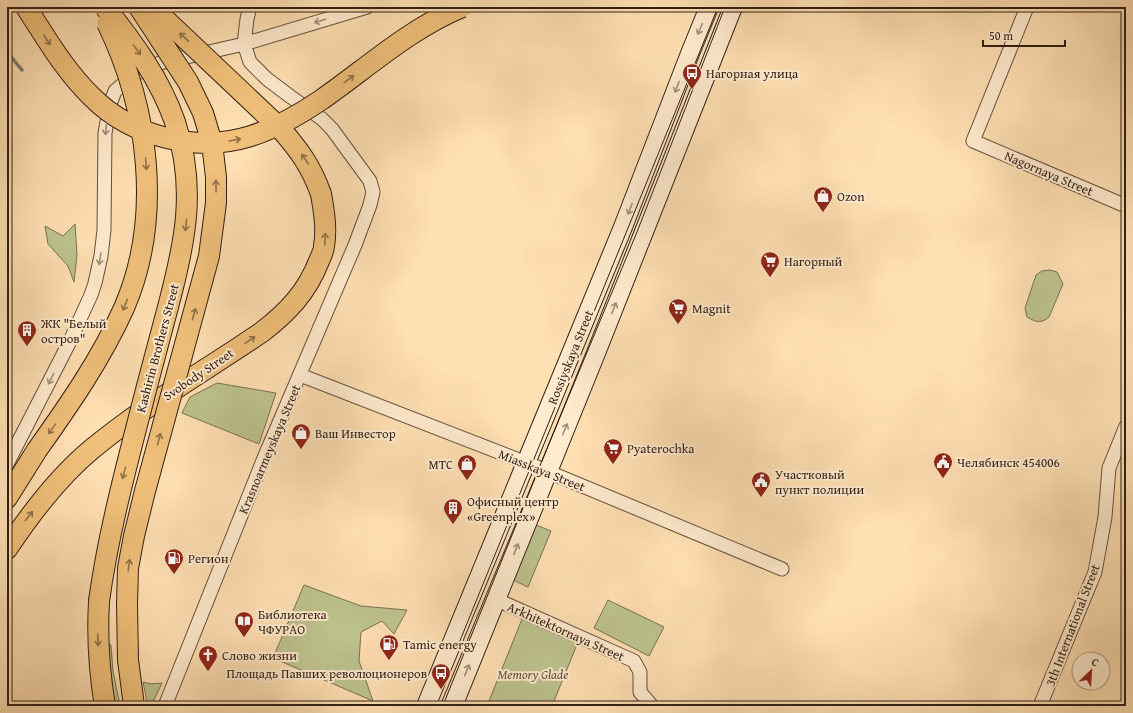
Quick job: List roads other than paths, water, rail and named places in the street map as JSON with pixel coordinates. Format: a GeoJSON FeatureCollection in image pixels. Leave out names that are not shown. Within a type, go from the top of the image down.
{"type":"FeatureCollection","features":[{"type":"Feature","properties":{"kind":"main road"},"geometry":{"type":"LineString","coordinates":[[26,7],[67,70],[104,108],[125,122],[149,132],[176,140],[200,143],[225,142],[240,139],[265,131],[287,121],[321,100],[412,34],[433,21],[462,7]]}},
{"type":"Feature","properties":{"kind":"main road"},"geometry":{"type":"LineString","coordinates":[[7,498],[37,450],[94,366],[113,331],[131,290],[142,244],[147,207],[147,179],[146,159],[138,110],[130,81],[115,40],[99,7]]}},
{"type":"Feature","properties":{"kind":"main road","name":"Kashirin Brothers Street"},"geometry":{"type":"LineString","coordinates":[[105,7],[141,56],[163,93],[175,123],[182,150],[186,175],[187,200],[182,250],[121,485],[104,563],[99,601],[97,634],[98,658],[105,706]]}},
{"type":"Feature","properties":{"kind":"main road","name":"Kashirin Brothers Street"},"geometry":{"type":"LineString","coordinates":[[134,706],[128,660],[128,568],[145,491],[209,256],[216,203],[216,177],[212,143],[203,114],[188,82],[139,7]]}},
{"type":"Feature","properties":{"kind":"main road","name":"Svobody Street"},"geometry":{"type":"LineString","coordinates":[[7,548],[46,495],[91,450],[120,427],[262,332],[282,315],[300,296],[315,272],[324,248],[325,216],[321,194],[308,164],[297,147],[280,128],[152,7]]}},
{"type":"Feature","properties":{"kind":"main road","name":"Rossiyskaya Street"},"geometry":{"type":"LineString","coordinates":[[426,706],[623,227],[691,51],[710,7]]}},
{"type":"Feature","properties":{"kind":"main road","name":"Rossiyskaya Street"},"geometry":{"type":"LineString","coordinates":[[453,706],[643,235],[733,7]]}},
{"type":"Feature","properties":{"kind":"main road"},"geometry":{"type":"LineString","coordinates":[[623,227],[643,235]]}},
{"type":"Feature","properties":{"kind":"street"},"geometry":{"type":"LineString","coordinates":[[244,44],[250,7]]}},
{"type":"Feature","properties":{"kind":"street","name":"Nagornaya Street"},"geometry":{"type":"LineString","coordinates":[[1027,7],[973,141],[1126,206]]}},
{"type":"Feature","properties":{"kind":"street"},"geometry":{"type":"LineString","coordinates":[[7,464],[69,343],[95,283],[101,256],[104,230],[105,133],[110,104],[115,91],[135,74],[160,63],[244,44],[362,8]]}},
{"type":"Feature","properties":{"kind":"street","name":"Krasnoarmeyskaya Street"},"geometry":{"type":"LineString","coordinates":[[165,706],[264,458],[365,222],[373,192],[370,181],[332,129],[322,119],[267,79],[250,62],[244,44]]}},
{"type":"Feature","properties":{"kind":"street","name":"Miasskaya Street"},"geometry":{"type":"LineString","coordinates":[[300,375],[527,463],[782,569]]}},
{"type":"Feature","properties":{"kind":"street","name":"3th International Street"},"geometry":{"type":"LineString","coordinates":[[1040,706],[1095,572],[1105,517],[1109,468],[1126,426]]}},
{"type":"Feature","properties":{"kind":"street","name":"Arkhitektornaya Street"},"geometry":{"type":"LineString","coordinates":[[495,599],[634,661],[640,672],[640,692],[652,706]]}},
{"type":"Feature","properties":{"kind":"waterway"},"geometry":{"type":"LineString","coordinates":[[7,52],[22,70]]}},
{"type":"Feature","properties":{"kind":"tram line"},"geometry":{"type":"LineString","coordinates":[[457,648],[718,7]]}},
{"type":"Feature","properties":{"kind":"tram line"},"geometry":{"type":"LineString","coordinates":[[440,706],[637,232],[725,7]]}},
{"type":"Feature","properties":{"kind":"place","name":"Нагорная улица"},"geometry":{"type":"Point","coordinates":[692,90]}},
{"type":"Feature","properties":{"kind":"place","name":"Ozon"},"geometry":{"type":"Point","coordinates":[823,213]}},
{"type":"Feature","properties":{"kind":"place","name":"Нагорный"},"geometry":{"type":"Point","coordinates":[770,278]}},
{"type":"Feature","properties":{"kind":"place","name":"Magnit"},"geometry":{"type":"Point","coordinates":[678,325]}},
{"type":"Feature","properties":{"kind":"place","name":"ЖК \"Белый остров\""},"geometry":{"type":"Point","coordinates":[27,347]}},
{"type":"Feature","properties":{"kind":"place","name":"Ваш Инвестор"},"geometry":{"type":"Point","coordinates":[301,450]}},
{"type":"Feature","properties":{"kind":"place","name":"Pyaterochka"},"geometry":{"type":"Point","coordinates":[613,465]}},
{"type":"Feature","properties":{"kind":"place","name":"Челябинск 454006"},"geometry":{"type":"Point","coordinates":[943,479]}},
{"type":"Feature","properties":{"kind":"place","name":"МТС"},"geometry":{"type":"Point","coordinates":[467,481]}},
{"type":"Feature","properties":{"kind":"place","name":"Участковый пункт полиции"},"geometry":{"type":"Point","coordinates":[761,498]}},
{"type":"Feature","properties":{"kind":"place","name":"Офисный центр «Greenplex»"},"geometry":{"type":"Point","coordinates":[453,525]}},
{"type":"Feature","properties":{"kind":"place","name":"Регион"},"geometry":{"type":"Point","coordinates":[174,575]}},
{"type":"Feature","properties":{"kind":"place","name":"Библиотека ЧФУРАО"},"geometry":{"type":"Point","coordinates":[244,638]}},
{"type":"Feature","properties":{"kind":"place","name":"Tamic energy"},"geometry":{"type":"Point","coordinates":[389,661]}},
{"type":"Feature","properties":{"kind":"place","name":"Слово жизни"},"geometry":{"type":"Point","coordinates":[208,672]}},
{"type":"Feature","properties":{"kind":"place","name":"Площадь Павших революционеров"},"geometry":{"type":"Point","coordinates":[441,690]}},
{"type":"Feature","properties":{"kind":"park label","name":"Memory Glade"},"geometry":{"type":"Point","coordinates":[533,674]}}]}
